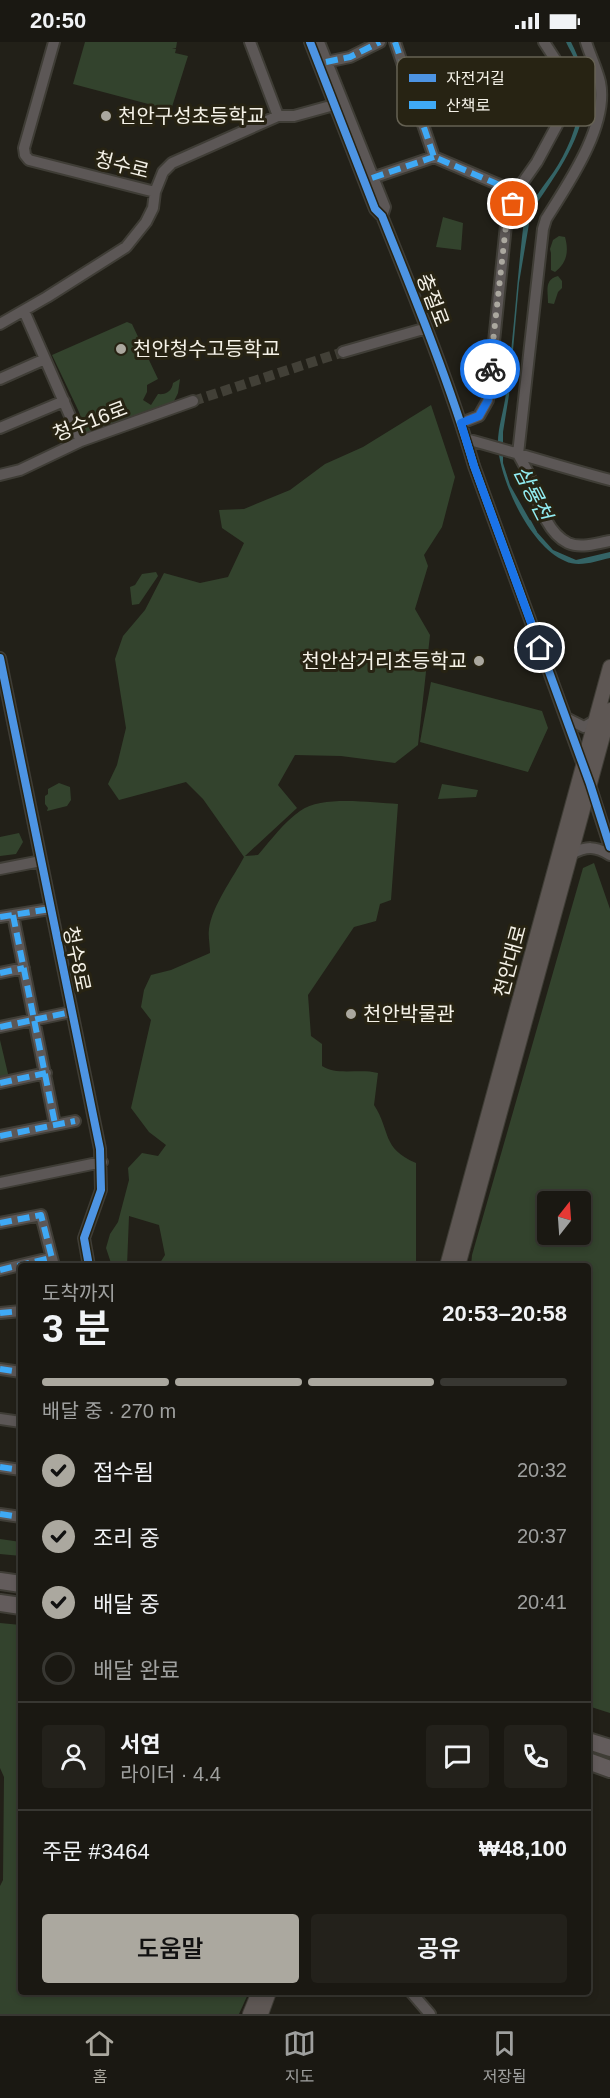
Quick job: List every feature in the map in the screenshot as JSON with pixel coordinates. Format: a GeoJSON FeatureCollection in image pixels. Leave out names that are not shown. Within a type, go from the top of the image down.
{"type":"FeatureCollection","features":[{"type":"Feature","properties":{"kind":"highway"},"geometry":{"type":"LineString","coordinates":[[0,1570],[18,1573]]}},
{"type":"Feature","properties":{"kind":"highway"},"geometry":{"type":"LineString","coordinates":[[0,1581],[18,1584]]}},
{"type":"Feature","properties":{"kind":"highway"},"geometry":{"type":"LineString","coordinates":[[0,1591],[18,1594]]}},
{"type":"Feature","properties":{"kind":"highway"},"geometry":{"type":"LineString","coordinates":[[0,1603],[18,1606]]}},
{"type":"Feature","properties":{"kind":"highway"},"geometry":{"type":"LineString","coordinates":[[591,1742],[610,1748]]}},
{"type":"Feature","properties":{"kind":"highway"},"geometry":{"type":"LineString","coordinates":[[591,1752],[610,1758]]}},
{"type":"Feature","properties":{"kind":"highway"},"geometry":{"type":"LineString","coordinates":[[591,1762],[610,1769]]}},
{"type":"Feature","properties":{"kind":"highway"},"geometry":{"type":"LineString","coordinates":[[591,1773],[610,1779]]}},
{"type":"Feature","properties":{"kind":"main road","name":"천안대로"},"geometry":{"type":"LineString","coordinates":[[448,1263],[610,667]]}},
{"type":"Feature","properties":{"kind":"main road","name":"천안대로"},"geometry":{"type":"LineString","coordinates":[[459,1263],[610,710]]}},
{"type":"Feature","properties":{"kind":"main road"},"geometry":{"type":"LineString","coordinates":[[250,2014],[258,1995]]}},
{"type":"Feature","properties":{"kind":"main road"},"geometry":{"type":"LineString","coordinates":[[261,2014],[268,1995]]}},
{"type":"Feature","properties":{"kind":"street","name":"청수로"},"geometry":{"type":"LineString","coordinates":[[0,324],[126,247],[146,222],[153,208],[155,192],[29,160],[25,155],[24,148],[54,42]]}},
{"type":"Feature","properties":{"kind":"street"},"geometry":{"type":"LineString","coordinates":[[250,42],[278,116]]}},
{"type":"Feature","properties":{"kind":"street","name":"충절로"},"geometry":{"type":"LineString","coordinates":[[310,42],[375,208],[382,216],[427,327],[590,784],[610,847]]}},
{"type":"Feature","properties":{"kind":"street","name":"충절로"},"geometry":{"type":"LineString","coordinates":[[319,42],[385,207],[382,216]]}},
{"type":"Feature","properties":{"kind":"street"},"geometry":{"type":"LineString","coordinates":[[327,62],[350,57],[380,42]]}},
{"type":"Feature","properties":{"kind":"street"},"geometry":{"type":"LineString","coordinates":[[395,42],[400,57]]}},
{"type":"Feature","properties":{"kind":"street"},"geometry":{"type":"LineString","coordinates":[[544,42],[554,57]]}},
{"type":"Feature","properties":{"kind":"street"},"geometry":{"type":"LineString","coordinates":[[586,42],[591,57]]}},
{"type":"Feature","properties":{"kind":"street"},"geometry":{"type":"LineString","coordinates":[[595,68],[600,83],[599,117],[582,160],[546,219],[543,229],[514,452],[548,524],[556,532],[568,543],[585,546],[610,541]]}},
{"type":"Feature","properties":{"kind":"street"},"geometry":{"type":"LineString","coordinates":[[155,192],[163,172],[172,163],[278,116],[294,116],[334,105]]}},
{"type":"Feature","properties":{"kind":"street"},"geometry":{"type":"LineString","coordinates":[[423,126],[434,157]]}},
{"type":"Feature","properties":{"kind":"street"},"geometry":{"type":"LineString","coordinates":[[461,423],[479,416],[488,400],[506,225],[516,192],[537,162],[555,126]]}},
{"type":"Feature","properties":{"kind":"street"},"geometry":{"type":"LineString","coordinates":[[372,178],[434,157],[516,192]]}},
{"type":"Feature","properties":{"kind":"street"},"geometry":{"type":"LineString","coordinates":[[24,311],[81,441]]}},
{"type":"Feature","properties":{"kind":"street"},"geometry":{"type":"LineString","coordinates":[[343,352],[427,327]]}},
{"type":"Feature","properties":{"kind":"street"},"geometry":{"type":"LineString","coordinates":[[0,379],[45,359]]}},
{"type":"Feature","properties":{"kind":"street"},"geometry":{"type":"LineString","coordinates":[[0,428],[64,401]]}},
{"type":"Feature","properties":{"kind":"street","name":"청수16로"},"geometry":{"type":"LineString","coordinates":[[0,475],[20,470],[81,441],[193,401]]}},
{"type":"Feature","properties":{"kind":"street"},"geometry":{"type":"LineString","coordinates":[[466,439],[610,478]]}},
{"type":"Feature","properties":{"kind":"street","name":"청수8로"},"geometry":{"type":"LineString","coordinates":[[0,658],[102,1162],[101,1190],[84,1238],[88,1263]]}},
{"type":"Feature","properties":{"kind":"street"},"geometry":{"type":"LineString","coordinates":[[566,718],[584,727],[596,720]]}},
{"type":"Feature","properties":{"kind":"street"},"geometry":{"type":"LineString","coordinates":[[571,854],[594,846],[610,855]]}},
{"type":"Feature","properties":{"kind":"street"},"geometry":{"type":"LineString","coordinates":[[0,869],[41,861]]}},
{"type":"Feature","properties":{"kind":"street"},"geometry":{"type":"LineString","coordinates":[[0,917],[50,909]]}},
{"type":"Feature","properties":{"kind":"street"},"geometry":{"type":"LineString","coordinates":[[13,915],[55,1124]]}},
{"type":"Feature","properties":{"kind":"street"},"geometry":{"type":"LineString","coordinates":[[0,973],[24,968]]}},
{"type":"Feature","properties":{"kind":"street"},"geometry":{"type":"LineString","coordinates":[[0,1027],[72,1012]]}},
{"type":"Feature","properties":{"kind":"street"},"geometry":{"type":"LineString","coordinates":[[0,1083],[46,1073]]}},
{"type":"Feature","properties":{"kind":"street"},"geometry":{"type":"LineString","coordinates":[[0,1136],[75,1121]]}},
{"type":"Feature","properties":{"kind":"street"},"geometry":{"type":"LineString","coordinates":[[0,1183],[102,1162]]}},
{"type":"Feature","properties":{"kind":"street"},"geometry":{"type":"LineString","coordinates":[[0,1223],[41,1215],[52,1262]]}},
{"type":"Feature","properties":{"kind":"street"},"geometry":{"type":"LineString","coordinates":[[0,1270],[18,1267]]}},
{"type":"Feature","properties":{"kind":"street"},"geometry":{"type":"LineString","coordinates":[[0,1313],[18,1311]]}},
{"type":"Feature","properties":{"kind":"street"},"geometry":{"type":"LineString","coordinates":[[0,1369],[18,1372]]}},
{"type":"Feature","properties":{"kind":"street"},"geometry":{"type":"LineString","coordinates":[[0,1419],[18,1422]]}},
{"type":"Feature","properties":{"kind":"street"},"geometry":{"type":"LineString","coordinates":[[0,1467],[18,1470]]}},
{"type":"Feature","properties":{"kind":"street"},"geometry":{"type":"LineString","coordinates":[[0,1514],[18,1517]]}},
{"type":"Feature","properties":{"kind":"street"},"geometry":{"type":"LineString","coordinates":[[414,1995],[430,2014]]}},
{"type":"Feature","properties":{"kind":"green space"},"geometry":{"type":"Polygon","coordinates":[[[85,42],[177,42],[176,48],[172,48],[176,49],[175,53],[188,56],[171,110],[73,84],[85,42]]]}},
{"type":"Feature","properties":{"kind":"green space"},"geometry":{"type":"Polygon","coordinates":[[[443,217],[463,223],[461,250],[436,247],[443,217]]]}},
{"type":"Feature","properties":{"kind":"green space"},"geometry":{"type":"Polygon","coordinates":[[[559,236],[565,237],[567,252],[562,265],[555,272],[551,270],[550,249],[553,240],[559,236]]]}},
{"type":"Feature","properties":{"kind":"green space"},"geometry":{"type":"Polygon","coordinates":[[[558,276],[562,281],[562,288],[554,304],[548,303],[549,283],[558,276]]]}},
{"type":"Feature","properties":{"kind":"green space"},"geometry":{"type":"Polygon","coordinates":[[[127,322],[132,324],[158,379],[147,385],[147,392],[143,400],[151,405],[158,394],[168,392],[173,383],[180,379],[178,393],[173,403],[92,434],[86,432],[52,355],[127,322]]]}},
{"type":"Feature","properties":{"kind":"green space"},"geometry":{"type":"Polygon","coordinates":[[[431,405],[455,477],[442,527],[424,555],[428,566],[415,609],[430,635],[418,745],[395,763],[341,756],[295,755],[278,785],[297,808],[245,856],[258,855],[289,820],[310,806],[334,801],[398,804],[391,900],[380,904],[376,921],[354,927],[308,995],[311,1036],[322,1044],[322,1066],[335,1071],[378,1073],[374,1105],[392,1145],[416,1163],[416,1263],[160,1263],[165,1255],[159,1225],[129,1216],[127,1263],[111,1263],[106,1248],[110,1234],[118,1222],[129,1180],[128,1168],[142,1153],[158,1156],[166,1145],[149,1132],[131,1108],[151,1020],[141,1007],[144,990],[151,975],[171,970],[210,953],[211,920],[218,902],[244,857],[203,799],[186,782],[119,800],[108,784],[117,765],[126,728],[115,659],[123,636],[145,610],[164,573],[200,583],[228,577],[244,543],[222,528],[219,510],[244,509],[290,490],[325,464],[363,447],[431,405]]]}},
{"type":"Feature","properties":{"kind":"green space"},"geometry":{"type":"Polygon","coordinates":[[[156,572],[158,576],[139,604],[132,605],[130,587],[135,585],[142,574],[156,572]]]}},
{"type":"Feature","properties":{"kind":"green space"},"geometry":{"type":"Polygon","coordinates":[[[431,682],[542,711],[548,728],[528,772],[420,742],[431,682]]]}},
{"type":"Feature","properties":{"kind":"green space"},"geometry":{"type":"Polygon","coordinates":[[[59,783],[70,787],[71,800],[67,806],[47,811],[45,796],[48,794],[48,789],[59,783]]]}},
{"type":"Feature","properties":{"kind":"green space"},"geometry":{"type":"Polygon","coordinates":[[[442,784],[478,790],[476,797],[438,799],[442,784]]]}},
{"type":"Feature","properties":{"kind":"green space"},"geometry":{"type":"Polygon","coordinates":[[[19,833],[23,842],[16,854],[0,856],[0,837],[19,833]]]}},
{"type":"Feature","properties":{"kind":"green space"},"geometry":{"type":"Polygon","coordinates":[[[594,863],[610,909],[610,1713],[591,1707],[591,1263],[471,1263],[583,868],[594,863]]]}},
{"type":"Feature","properties":{"kind":"green space"},"geometry":{"type":"Polygon","coordinates":[[[0,1040],[9,1078],[0,1080],[0,1040]]]}},
{"type":"Feature","properties":{"kind":"green space"},"geometry":{"type":"Polygon","coordinates":[[[0,1539],[18,1542],[18,1556],[0,1554],[0,1539]]]}},
{"type":"Feature","properties":{"kind":"green space"},"geometry":{"type":"Polygon","coordinates":[[[0,1623],[18,1625],[18,1995],[248,1995],[239,2014],[0,2014],[0,1886],[3,1880],[4,1777],[0,1768],[0,1623]]]}},
{"type":"Feature","properties":{"kind":"water"},"geometry":{"type":"Polygon","coordinates":[[[566,42],[571,42],[577,57],[574,57],[566,42]]]}},
{"type":"Feature","properties":{"kind":"water"},"geometry":{"type":"Polygon","coordinates":[[[576,126],[579,126],[569,152],[531,212],[519,283],[509,395],[503,432],[503,463],[510,485],[536,531],[553,550],[576,560],[610,552],[610,558],[582,564],[570,563],[552,553],[529,528],[511,495],[500,462],[498,447],[509,372],[524,220],[535,198],[554,172],[576,126]]]}},
{"type":"Feature","properties":{"kind":"waterway","name":"삼룡천"},"geometry":{"type":"LineString","coordinates":[[530,521],[536,532]]}},
{"type":"Feature","properties":{"kind":"tunnel"},"geometry":{"type":"LineString","coordinates":[[193,401],[343,352]]}},
{"type":"Feature","properties":{"kind":"marked path"},"geometry":{"type":"LineString","coordinates":[[326,62],[350,57],[380,42]]}},
{"type":"Feature","properties":{"kind":"marked path"},"geometry":{"type":"LineString","coordinates":[[395,42],[400,57]]}},
{"type":"Feature","properties":{"kind":"marked path"},"geometry":{"type":"LineString","coordinates":[[423,126],[434,157],[516,192]]}},
{"type":"Feature","properties":{"kind":"marked path"},"geometry":{"type":"LineString","coordinates":[[372,178],[434,157]]}},
{"type":"Feature","properties":{"kind":"marked path"},"geometry":{"type":"LineString","coordinates":[[0,917],[50,909]]}},
{"type":"Feature","properties":{"kind":"marked path"},"geometry":{"type":"LineString","coordinates":[[13,915],[55,1124]]}},
{"type":"Feature","properties":{"kind":"marked path"},"geometry":{"type":"LineString","coordinates":[[0,973],[24,968]]}},
{"type":"Feature","properties":{"kind":"marked path"},"geometry":{"type":"LineString","coordinates":[[0,1027],[71,1012]]}},
{"type":"Feature","properties":{"kind":"marked path"},"geometry":{"type":"LineString","coordinates":[[0,1083],[46,1073]]}},
{"type":"Feature","properties":{"kind":"marked path"},"geometry":{"type":"LineString","coordinates":[[0,1136],[75,1121]]}},
{"type":"Feature","properties":{"kind":"marked path"},"geometry":{"type":"LineString","coordinates":[[0,1223],[41,1215],[53,1263]]}},
{"type":"Feature","properties":{"kind":"marked path"},"geometry":{"type":"LineString","coordinates":[[29,1263],[50,1258]]}},
{"type":"Feature","properties":{"kind":"marked path"},"geometry":{"type":"LineString","coordinates":[[0,1270],[18,1266]]}},
{"type":"Feature","properties":{"kind":"marked path"},"geometry":{"type":"LineString","coordinates":[[0,1313],[18,1311]]}},
{"type":"Feature","properties":{"kind":"marked path"},"geometry":{"type":"LineString","coordinates":[[0,1369],[18,1372]]}},
{"type":"Feature","properties":{"kind":"marked path"},"geometry":{"type":"LineString","coordinates":[[0,1467],[18,1470]]}},
{"type":"Feature","properties":{"kind":"marked path"},"geometry":{"type":"LineString","coordinates":[[0,1514],[18,1517]]}},
{"type":"Feature","properties":{"kind":"cycle path"},"geometry":{"type":"LineString","coordinates":[[310,42],[375,209],[382,216],[431,340],[474,466],[590,784],[610,847]]}},
{"type":"Feature","properties":{"kind":"cycle path"},"geometry":{"type":"LineString","coordinates":[[0,658],[100,1149],[101,1190],[84,1238],[88,1263]]}},
{"type":"Feature","properties":{"kind":"way so far"},"geometry":{"type":"LineString","coordinates":[[490,369],[506,225],[513,204]]}},
{"type":"Feature","properties":{"kind":"place","name":"천안구성초등학교"},"geometry":{"type":"Point","coordinates":[106,116]}},
{"type":"Feature","properties":{"kind":"place","name":"천안청수고등학교"},"geometry":{"type":"Point","coordinates":[121,349]}},
{"type":"Feature","properties":{"kind":"place","name":"천안삼거리초등학교"},"geometry":{"type":"Point","coordinates":[479,661]}},
{"type":"Feature","properties":{"kind":"place","name":"천안박물관"},"geometry":{"type":"Point","coordinates":[351,1014]}},
{"type":"Feature","properties":{"kind":"route"},"geometry":{"type":"LineString","coordinates":[[490,369],[488,400],[479,416],[461,423],[474,466],[540,648]]}}]}
